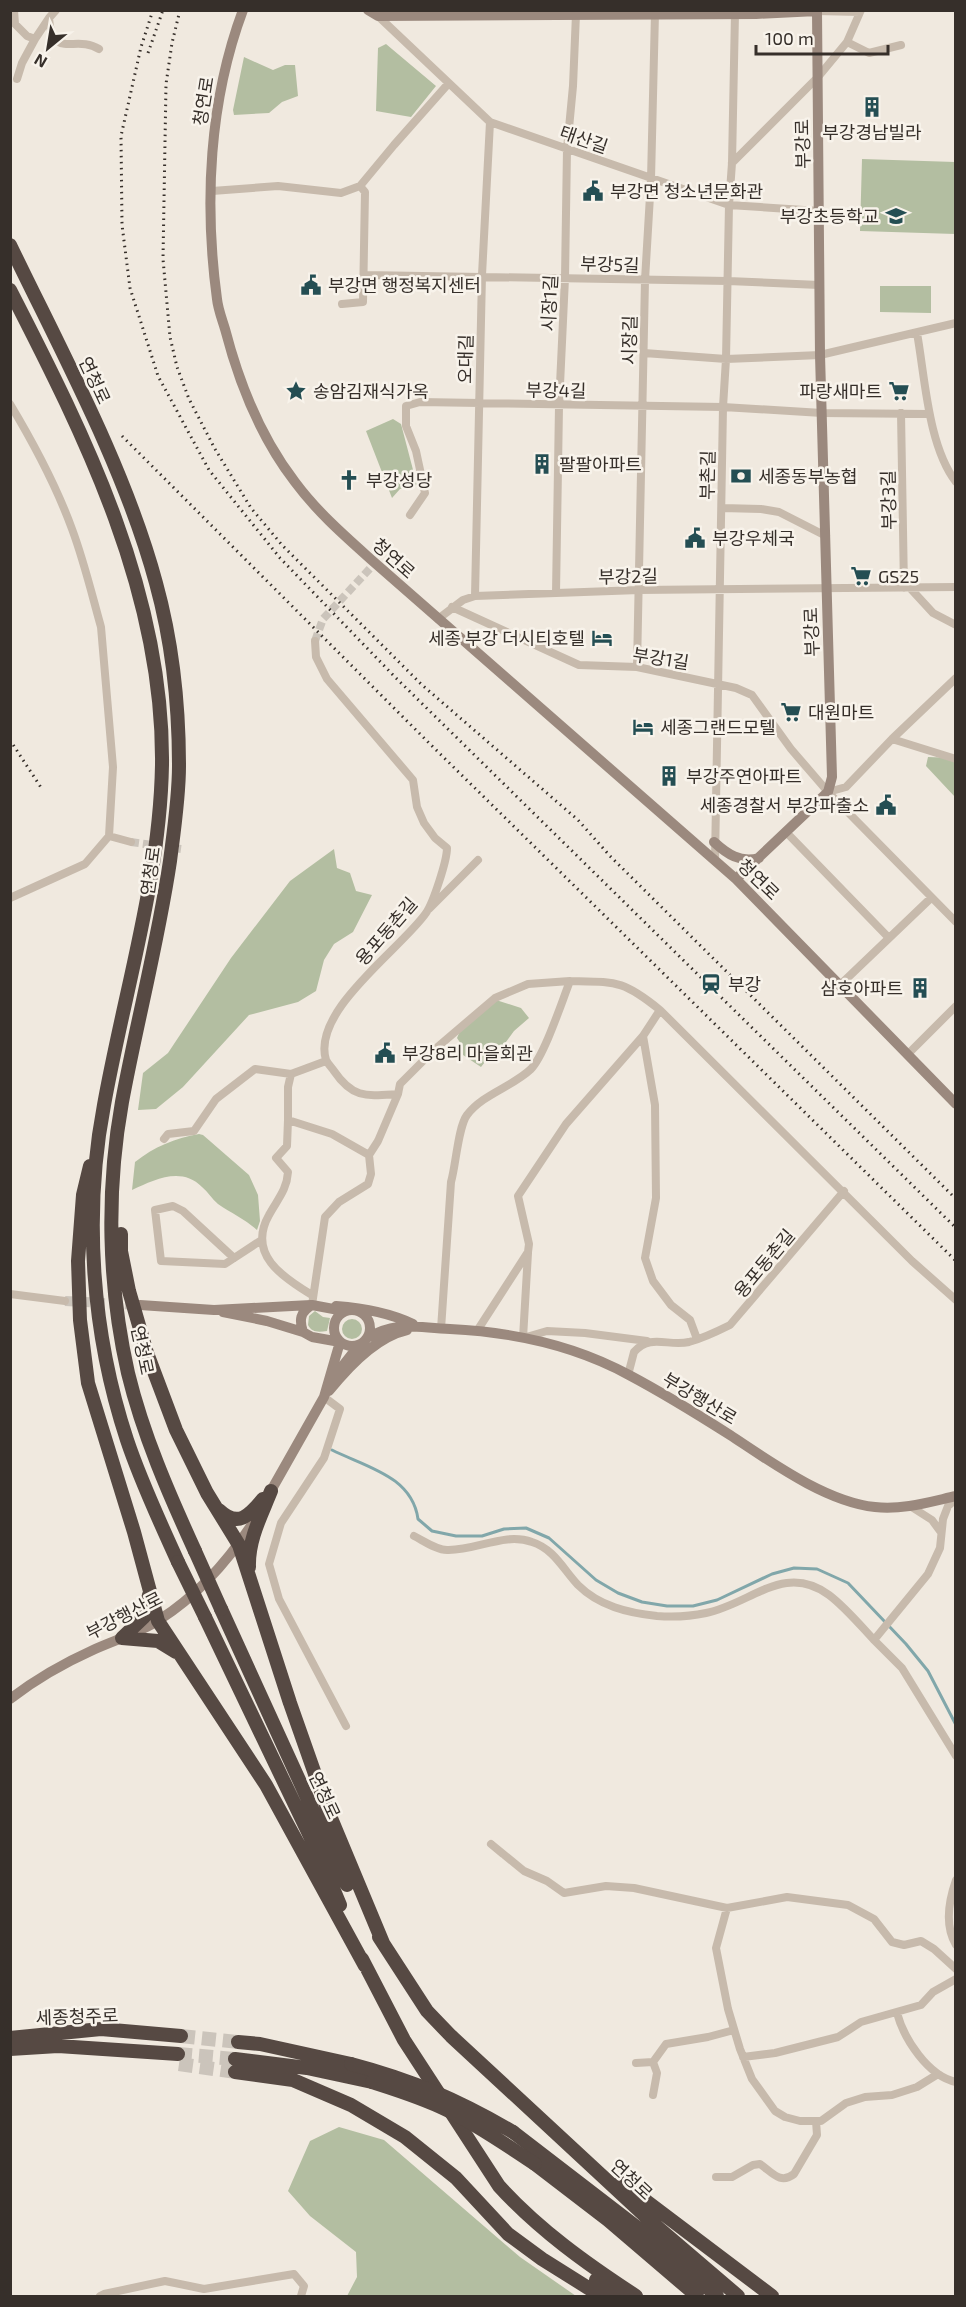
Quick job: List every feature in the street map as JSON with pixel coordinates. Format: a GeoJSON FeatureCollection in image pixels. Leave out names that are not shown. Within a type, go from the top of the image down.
{"type":"FeatureCollection","features":[{"type":"Feature","properties":{"kind":"highway","name":"연청로"},"geometry":{"type":"LineString","coordinates":[[10,245],[116,470],[140,532],[157,585],[176,702],[179,767],[174,830],[161,921],[122,1103],[112,1202],[112,1266],[119,1327],[129,1375],[146,1431],[172,1500],[350,1891],[427,2011],[451,2036],[655,2225],[738,2296]]}},
{"type":"Feature","properties":{"kind":"highway","name":"연청로"},"geometry":{"type":"LineString","coordinates":[[10,290],[42,352],[98,474],[122,536],[138,585],[152,647],[159,701],[162,764],[158,829],[143,918],[103,1109],[94,1197],[93,1254],[101,1330],[110,1378],[127,1439],[152,1505],[178,1562],[320,1857],[365,1966],[404,2040],[499,2186],[516,2205],[563,2246],[636,2296]]}},
{"type":"Feature","properties":{"kind":"highway"},"geometry":{"type":"LineString","coordinates":[[122,1103],[122,1251],[129,1291],[147,1353],[176,1430],[215,1506],[239,1545],[327,1811],[383,1943]]}},
{"type":"Feature","properties":{"kind":"highway"},"geometry":{"type":"LineString","coordinates":[[103,1109],[83,1195],[78,1261],[80,1320],[88,1383],[158,1621],[266,1785],[365,1966]]}},
{"type":"Feature","properties":{"kind":"highway"},"geometry":{"type":"LineString","coordinates":[[215,1506],[226,1516],[235,1519],[246,1518],[271,1491]]}},
{"type":"Feature","properties":{"kind":"highway"},"geometry":{"type":"LineString","coordinates":[[250,1581],[248,1556],[254,1532],[271,1491]]}},
{"type":"Feature","properties":{"kind":"highway"},"geometry":{"type":"LineString","coordinates":[[122,1638],[144,1617],[148,1606],[149,1587]]}},
{"type":"Feature","properties":{"kind":"highway"},"geometry":{"type":"LineString","coordinates":[[122,1638],[158,1641],[180,1655]]}},
{"type":"Feature","properties":{"kind":"highway","name":"세종청주로"},"geometry":{"type":"LineString","coordinates":[[10,2038],[101,2029],[181,2036]]}},
{"type":"Feature","properties":{"kind":"highway","name":"연청로"},"geometry":{"type":"LineString","coordinates":[[238,2042],[260,2044],[394,2076],[419,2084],[470,2107],[513,2132],[643,2232],[717,2296]]}},
{"type":"Feature","properties":{"kind":"highway","name":"세종청주로"},"geometry":{"type":"LineString","coordinates":[[10,2049],[58,2046],[178,2059]]}},
{"type":"Feature","properties":{"kind":"highway"},"geometry":{"type":"LineString","coordinates":[[601,2296],[542,2259],[508,2234],[456,2178],[405,2137],[351,2105],[293,2080],[235,2065],[306,2068],[372,2082],[410,2094],[447,2110],[480,2128],[535,2164],[608,2220],[697,2296]]}},
{"type":"Feature","properties":{"kind":"highway"},"geometry":{"type":"LineString","coordinates":[[531,2109],[661,2214],[772,2296]]}},
{"type":"Feature","properties":{"kind":"highway"},"geometry":{"type":"LineString","coordinates":[[516,2205],[554,2245],[617,2296]]}},
{"type":"Feature","properties":{"kind":"street"},"geometry":{"type":"LineString","coordinates":[[14,10],[15,24],[27,36],[35,39]]}},
{"type":"Feature","properties":{"kind":"street"},"geometry":{"type":"LineString","coordinates":[[17,79],[22,63],[35,39],[56,10]]}},
{"type":"Feature","properties":{"kind":"street","name":"청연로"},"geometry":{"type":"LineString","coordinates":[[243,10],[220,90],[212,153],[212,227],[217,300],[234,364],[264,433],[293,481],[319,513],[736,879],[956,1104]]}},
{"type":"Feature","properties":{"kind":"street","name":"부강로"},"geometry":{"type":"LineString","coordinates":[[817,11],[820,355],[832,777],[828,792]]}},
{"type":"Feature","properties":{"kind":"street"},"geometry":{"type":"LineString","coordinates":[[373,12],[735,14],[860,11],[847,42],[818,77],[732,163]]}},
{"type":"Feature","properties":{"kind":"street","name":"태산길"},"geometry":{"type":"LineString","coordinates":[[373,12],[490,123],[729,205],[819,211]]}},
{"type":"Feature","properties":{"kind":"street","name":"시장길"},"geometry":{"type":"LineString","coordinates":[[637,667],[645,280],[651,179],[655,13]]}},
{"type":"Feature","properties":{"kind":"street","name":"시장1길"},"geometry":{"type":"LineString","coordinates":[[556,593],[567,149],[576,14]]}},
{"type":"Feature","properties":{"kind":"street","name":"부촌길"},"geometry":{"type":"LineString","coordinates":[[715,860],[723,407],[735,14]]}},
{"type":"Feature","properties":{"kind":"street"},"geometry":{"type":"LineString","coordinates":[[50,18],[50,32],[56,42],[64,46],[83,42],[99,49]]}},
{"type":"Feature","properties":{"kind":"street"},"geometry":{"type":"LineString","coordinates":[[847,42],[869,53],[901,45]]}},
{"type":"Feature","properties":{"kind":"street"},"geometry":{"type":"LineString","coordinates":[[212,191],[278,186],[341,193],[360,186],[448,84]]}},
{"type":"Feature","properties":{"kind":"street","name":"오대길"},"geometry":{"type":"LineString","coordinates":[[475,596],[482,275],[490,123]]}},
{"type":"Feature","properties":{"kind":"street"},"geometry":{"type":"LineString","coordinates":[[342,304],[363,302],[365,192],[360,186]]}},
{"type":"Feature","properties":{"kind":"street","name":"부강5길"},"geometry":{"type":"LineString","coordinates":[[364,275],[728,280],[819,285]]}},
{"type":"Feature","properties":{"kind":"street"},"geometry":{"type":"LineString","coordinates":[[644,353],[726,358],[820,355],[956,323]]}},
{"type":"Feature","properties":{"kind":"street"},"geometry":{"type":"LineString","coordinates":[[917,333],[929,414],[941,456],[956,482]]}},
{"type":"Feature","properties":{"kind":"street","name":"부강4길"},"geometry":{"type":"LineString","coordinates":[[410,515],[425,494],[416,451],[406,426],[406,406],[420,402],[723,407],[822,413]]}},
{"type":"Feature","properties":{"kind":"street"},"geometry":{"type":"LineString","coordinates":[[10,404],[32,441],[73,530],[101,627],[113,767],[109,836],[85,864],[10,898]]}},
{"type":"Feature","properties":{"kind":"street"},"geometry":{"type":"LineString","coordinates":[[822,413],[929,414]]}},
{"type":"Feature","properties":{"kind":"street","name":"부강3길"},"geometry":{"type":"LineString","coordinates":[[901,413],[907,588]]}},
{"type":"Feature","properties":{"kind":"street"},"geometry":{"type":"LineString","coordinates":[[722,508],[779,512],[826,536]]}},
{"type":"Feature","properties":{"kind":"street"},"geometry":{"type":"LineString","coordinates":[[827,588],[956,587]]}},
{"type":"Feature","properties":{"kind":"street","name":"부강2길"},"geometry":{"type":"LineString","coordinates":[[438,619],[463,600],[475,596],[639,590],[827,588]]}},
{"type":"Feature","properties":{"kind":"street"},"geometry":{"type":"LineString","coordinates":[[907,588],[933,613],[956,625]]}},
{"type":"Feature","properties":{"kind":"street","name":"부강1길"},"geometry":{"type":"LineString","coordinates":[[452,607],[579,665],[637,667],[735,688],[752,696],[791,749],[828,792],[956,922]]}},
{"type":"Feature","properties":{"kind":"street","name":"용포동촌길"},"geometry":{"type":"LineString","coordinates":[[315,640],[316,657],[327,679],[412,780],[417,807],[424,823],[435,838],[447,848],[447,861],[426,912],[337,1011],[327,1032],[326,1061]]}},
{"type":"Feature","properties":{"kind":"street"},"geometry":{"type":"LineString","coordinates":[[736,879],[828,792],[846,787],[956,678]]}},
{"type":"Feature","properties":{"kind":"street"},"geometry":{"type":"LineString","coordinates":[[892,739],[956,759]]}},
{"type":"Feature","properties":{"kind":"street"},"geometry":{"type":"LineString","coordinates":[[786,832],[889,938]]}},
{"type":"Feature","properties":{"kind":"street"},"geometry":{"type":"LineString","coordinates":[[109,836],[131,842]]}},
{"type":"Feature","properties":{"kind":"street"},"geometry":{"type":"LineString","coordinates":[[714,842],[726,854],[749,860],[759,858]]}},
{"type":"Feature","properties":{"kind":"street"},"geometry":{"type":"LineString","coordinates":[[426,912],[478,860]]}},
{"type":"Feature","properties":{"kind":"street"},"geometry":{"type":"LineString","coordinates":[[840,986],[931,898]]}},
{"type":"Feature","properties":{"kind":"street"},"geometry":{"type":"LineString","coordinates":[[441,1329],[451,1182],[461,1129],[466,1116],[532,1068],[550,1032],[570,981]]}},
{"type":"Feature","properties":{"kind":"street"},"geometry":{"type":"LineString","coordinates":[[303,1332],[300,1322],[305,1309],[312,1300],[325,1217],[339,1202],[368,1184],[369,1155],[378,1141],[400,1084],[434,1050],[495,998],[528,984],[570,981],[613,982],[627,986],[660,1010],[912,1261],[956,1300]]}},
{"type":"Feature","properties":{"kind":"street"},"geometry":{"type":"LineString","coordinates":[[907,1055],[956,1006]]}},
{"type":"Feature","properties":{"kind":"street"},"geometry":{"type":"LineString","coordinates":[[523,1338],[529,1244],[518,1196],[566,1124],[643,1036],[660,1010]]}},
{"type":"Feature","properties":{"kind":"street"},"geometry":{"type":"LineString","coordinates":[[643,1036],[655,1105],[656,1198],[645,1258],[653,1281],[671,1305],[690,1320],[697,1339]]}},
{"type":"Feature","properties":{"kind":"street"},"geometry":{"type":"LineString","coordinates":[[164,1139],[168,1134],[194,1131],[216,1099],[255,1069],[291,1074],[326,1061],[353,1092],[375,1096],[398,1094]]}},
{"type":"Feature","properties":{"kind":"street"},"geometry":{"type":"LineString","coordinates":[[291,1074],[288,1087],[287,1146],[276,1158],[288,1172],[284,1193],[263,1228],[260,1241],[262,1250],[277,1269],[312,1300],[344,1311],[354,1310],[419,1326]]}},
{"type":"Feature","properties":{"kind":"street"},"geometry":{"type":"LineString","coordinates":[[288,1120],[332,1134],[369,1155]]}},
{"type":"Feature","properties":{"kind":"street","name":"용포동촌길"},"geometry":{"type":"LineString","coordinates":[[523,1338],[547,1331],[648,1341],[686,1342],[707,1336],[730,1325],[844,1191]]}},
{"type":"Feature","properties":{"kind":"street"},"geometry":{"type":"LineString","coordinates":[[234,1258],[183,1211],[173,1206],[155,1210],[161,1261],[225,1264],[260,1241]]}},
{"type":"Feature","properties":{"kind":"street"},"geometry":{"type":"LineString","coordinates":[[477,1331],[528,1252]]}},
{"type":"Feature","properties":{"kind":"street"},"geometry":{"type":"LineString","coordinates":[[11,1293],[65,1301]]}},
{"type":"Feature","properties":{"kind":"street"},"geometry":{"type":"LineString","coordinates":[[214,1310],[312,1300],[394,1314],[419,1326]]}},
{"type":"Feature","properties":{"kind":"street"},"geometry":{"type":"LineString","coordinates":[[140,1305],[214,1310],[267,1321],[349,1346],[393,1326],[419,1326]]}},
{"type":"Feature","properties":{"kind":"street","name":"부강행산로"},"geometry":{"type":"LineString","coordinates":[[10,1699],[43,1676],[72,1660],[158,1621],[186,1601],[239,1545],[325,1392],[340,1342],[334,1333],[334,1323],[344,1311]]}},
{"type":"Feature","properties":{"kind":"street"},"geometry":{"type":"LineString","coordinates":[[325,1392],[370,1328],[364,1314]]}},
{"type":"Feature","properties":{"kind":"street"},"geometry":{"type":"LineString","coordinates":[[325,1392],[382,1340],[419,1326]]}},
{"type":"Feature","properties":{"kind":"street","name":"부강행산로"},"geometry":{"type":"LineString","coordinates":[[419,1326],[536,1339],[584,1354],[628,1375],[824,1493],[874,1507],[910,1506],[956,1497]]}},
{"type":"Feature","properties":{"kind":"street","name":"부강행산로"},"geometry":{"type":"LineString","coordinates":[[318,1338],[328,1344],[332,1354],[325,1392]]}},
{"type":"Feature","properties":{"kind":"street"},"geometry":{"type":"LineString","coordinates":[[628,1375],[634,1352],[648,1341]]}},
{"type":"Feature","properties":{"kind":"street"},"geometry":{"type":"LineString","coordinates":[[325,1392],[340,1409],[324,1458],[281,1523],[269,1564],[279,1599],[346,1726]]}},
{"type":"Feature","properties":{"kind":"street"},"geometry":{"type":"LineString","coordinates":[[876,1637],[928,1574],[940,1548],[940,1531],[948,1506],[956,1497]]}},
{"type":"Feature","properties":{"kind":"street"},"geometry":{"type":"LineString","coordinates":[[910,1506],[932,1520],[940,1531]]}},
{"type":"Feature","properties":{"kind":"street"},"geometry":{"type":"LineString","coordinates":[[414,1536],[445,1550],[464,1549],[501,1540],[531,1542],[551,1552],[579,1586],[610,1607],[657,1616],[706,1613],[750,1598],[761,1590],[792,1581],[808,1583],[829,1595],[876,1637],[902,1668],[956,1756]]}},
{"type":"Feature","properties":{"kind":"street"},"geometry":{"type":"LineString","coordinates":[[503,1854],[491,1844],[524,1871],[547,1881],[564,1893],[606,1886],[634,1888],[727,1908],[787,1897],[848,1905],[874,1919],[892,1942],[904,1945],[921,1941],[934,1949],[956,1969]]}},
{"type":"Feature","properties":{"kind":"street"},"geometry":{"type":"LineString","coordinates":[[956,1880],[948,1914],[952,1939],[956,1945]]}},
{"type":"Feature","properties":{"kind":"street"},"geometry":{"type":"LineString","coordinates":[[727,1908],[716,1948],[728,2009],[752,2079],[775,2111],[784,2117],[800,2121],[821,2121],[846,2103],[865,2097],[892,2095],[917,2087],[938,2074]]}},
{"type":"Feature","properties":{"kind":"street"},"geometry":{"type":"LineString","coordinates":[[743,2057],[775,2054],[838,2037],[861,2022],[921,2005],[933,1992],[956,1979]]}},
{"type":"Feature","properties":{"kind":"street"},"geometry":{"type":"LineString","coordinates":[[897,2013],[910,2042],[938,2074],[944,2079],[956,2082]]}},
{"type":"Feature","properties":{"kind":"street"},"geometry":{"type":"LineString","coordinates":[[653,2062],[666,2044],[734,2030]]}},
{"type":"Feature","properties":{"kind":"street"},"geometry":{"type":"LineString","coordinates":[[636,2063],[653,2062]]}},
{"type":"Feature","properties":{"kind":"street"},"geometry":{"type":"LineString","coordinates":[[653,2062],[657,2073],[653,2095]]}},
{"type":"Feature","properties":{"kind":"street"},"geometry":{"type":"LineString","coordinates":[[716,2177],[732,2177],[753,2165],[760,2164],[780,2179],[789,2178],[794,2174],[817,2135],[816,2121]]}},
{"type":"Feature","properties":{"kind":"street"},"geometry":{"type":"LineString","coordinates":[[100,2296],[165,2281],[204,2289],[294,2274],[304,2286],[301,2296]]}},
{"type":"Feature","properties":{"kind":"green space"},"geometry":{"type":"Polygon","coordinates":[[[386,44],[436,86],[411,117],[376,111],[378,48],[386,44]]]}},
{"type":"Feature","properties":{"kind":"green space"},"geometry":{"type":"Polygon","coordinates":[[[244,57],[273,70],[285,65],[295,65],[298,96],[282,102],[269,113],[234,115],[233,110],[244,57]]]}},
{"type":"Feature","properties":{"kind":"green space"},"geometry":{"type":"Polygon","coordinates":[[[862,159],[955,162],[955,234],[860,231],[862,159]]]}},
{"type":"Feature","properties":{"kind":"green space"},"geometry":{"type":"Polygon","coordinates":[[[880,286],[931,286],[931,313],[880,312],[880,286]]]}},
{"type":"Feature","properties":{"kind":"green space"},"geometry":{"type":"Polygon","coordinates":[[[393,419],[401,424],[417,485],[400,489],[392,498],[366,431],[393,419]]]}},
{"type":"Feature","properties":{"kind":"green space"},"geometry":{"type":"Polygon","coordinates":[[[928,757],[955,758],[955,797],[926,766],[928,757]]]}},
{"type":"Feature","properties":{"kind":"green space"},"geometry":{"type":"Polygon","coordinates":[[[334,849],[337,868],[350,873],[356,891],[372,895],[353,932],[334,944],[324,960],[316,991],[298,1002],[249,1015],[183,1087],[156,1109],[138,1110],[143,1073],[168,1053],[231,958],[290,881],[334,849]]]}},
{"type":"Feature","properties":{"kind":"green space"},"geometry":{"type":"Polygon","coordinates":[[[496,1000],[521,1008],[529,1018],[514,1031],[503,1046],[496,1048],[481,1067],[463,1055],[463,1047],[457,1038],[460,1031],[496,1000]]]}},
{"type":"Feature","properties":{"kind":"green space"},"geometry":{"type":"Polygon","coordinates":[[[199,1134],[249,1175],[258,1195],[260,1221],[257,1230],[218,1204],[204,1189],[185,1177],[158,1179],[132,1190],[135,1162],[165,1144],[199,1134]]]}},
{"type":"Feature","properties":{"kind":"green space"},"geometry":{"type":"Polygon","coordinates":[[[315,1311],[323,1317],[330,1318],[327,1331],[314,1331],[308,1325],[309,1316],[315,1311]]]}},
{"type":"Feature","properties":{"kind":"green space"},"geometry":{"type":"Polygon","coordinates":[[[352,1319],[359,1322],[362,1329],[359,1336],[352,1339],[345,1336],[342,1329],[345,1322],[352,1319]]]}},
{"type":"Feature","properties":{"kind":"green space"},"geometry":{"type":"Polygon","coordinates":[[[339,2127],[384,2140],[520,2257],[576,2296],[347,2296],[357,2277],[356,2252],[310,2216],[288,2191],[310,2141],[339,2127]]]}},
{"type":"Feature","properties":{"kind":"waterway"},"geometry":{"type":"LineString","coordinates":[[332,1450],[373,1468],[397,1483],[407,1492],[414,1504],[418,1519],[432,1531],[456,1536],[482,1536],[504,1529],[526,1528],[549,1538],[596,1580],[618,1593],[642,1602],[667,1606],[693,1606],[717,1600],[772,1574],[794,1568],[817,1569],[848,1583],[906,1644],[928,1671],[956,1725]]}},
{"type":"Feature","properties":{"kind":"tunnel"},"geometry":{"type":"LineString","coordinates":[[315,641],[323,619],[375,563]]}},
{"type":"Feature","properties":{"kind":"tunnel"},"geometry":{"type":"LineString","coordinates":[[131,842],[181,849]]}},
{"type":"Feature","properties":{"kind":"tunnel"},"geometry":{"type":"LineString","coordinates":[[65,1301],[140,1305]]}},
{"type":"Feature","properties":{"kind":"tunnel"},"geometry":{"type":"LineString","coordinates":[[181,2036],[238,2042]]}},
{"type":"Feature","properties":{"kind":"tunnel"},"geometry":{"type":"LineString","coordinates":[[178,2054],[235,2059]]}},
{"type":"Feature","properties":{"kind":"tunnel"},"geometry":{"type":"LineString","coordinates":[[179,2064],[235,2072]]}},
{"type":"Feature","properties":{"kind":"railway"},"geometry":{"type":"LineString","coordinates":[[153,10],[141,47],[121,136],[122,225],[130,288],[158,376],[209,470],[280,558],[395,677],[956,1228]]}},
{"type":"Feature","properties":{"kind":"railway"},"geometry":{"type":"LineString","coordinates":[[148,53],[163,10]]}},
{"type":"Feature","properties":{"kind":"railway"},"geometry":{"type":"LineString","coordinates":[[180,10],[166,84],[163,259],[170,337],[177,367],[189,399],[215,449],[251,508],[282,545],[421,684],[578,820],[610,856],[956,1199]]}},
{"type":"Feature","properties":{"kind":"railway"},"geometry":{"type":"LineString","coordinates":[[122,436],[427,741],[956,1261]]}},
{"type":"Feature","properties":{"kind":"railway"},"geometry":{"type":"LineString","coordinates":[[10,740],[42,789]]}},
{"type":"Feature","properties":{"kind":"place","name":"부강경남빌라"},"geometry":{"type":"Point","coordinates":[872,107]}},
{"type":"Feature","properties":{"kind":"place","name":"부강면 청소년문화관"},"geometry":{"type":"Point","coordinates":[593,191]}},
{"type":"Feature","properties":{"kind":"place","name":"부강초등학교"},"geometry":{"type":"Point","coordinates":[896,216]}},
{"type":"Feature","properties":{"kind":"place","name":"부강면 행정복지센터"},"geometry":{"type":"Point","coordinates":[311,285]}},
{"type":"Feature","properties":{"kind":"place","name":"송암김재식가옥"},"geometry":{"type":"Point","coordinates":[296,391]}},
{"type":"Feature","properties":{"kind":"place","name":"파랑새마트"},"geometry":{"type":"Point","coordinates":[899,391]}},
{"type":"Feature","properties":{"kind":"place","name":"팔팔아파트"},"geometry":{"type":"Point","coordinates":[542,464]}},
{"type":"Feature","properties":{"kind":"place","name":"세종동부농협"},"geometry":{"type":"Point","coordinates":[741,476]}},
{"type":"Feature","properties":{"kind":"place","name":"부강성당"},"geometry":{"type":"Point","coordinates":[349,480]}},
{"type":"Feature","properties":{"kind":"place","name":"부강우체국"},"geometry":{"type":"Point","coordinates":[695,538]}},
{"type":"Feature","properties":{"kind":"place","name":"GS25"},"geometry":{"type":"Point","coordinates":[861,576]}},
{"type":"Feature","properties":{"kind":"place","name":"세종 부강 더시티호텔"},"geometry":{"type":"Point","coordinates":[602,638]}},
{"type":"Feature","properties":{"kind":"place","name":"대원마트"},"geometry":{"type":"Point","coordinates":[791,712]}},
{"type":"Feature","properties":{"kind":"place","name":"세종그랜드모텔"},"geometry":{"type":"Point","coordinates":[643,727]}},
{"type":"Feature","properties":{"kind":"place","name":"부강주연아파트"},"geometry":{"type":"Point","coordinates":[669,776]}},
{"type":"Feature","properties":{"kind":"place","name":"세종경찰서 부강파출소"},"geometry":{"type":"Point","coordinates":[886,805]}},
{"type":"Feature","properties":{"kind":"place","name":"부강"},"geometry":{"type":"Point","coordinates":[711,984]}},
{"type":"Feature","properties":{"kind":"place","name":"삼호아파트"},"geometry":{"type":"Point","coordinates":[920,988]}},
{"type":"Feature","properties":{"kind":"place","name":"부강8리 마을회관"},"geometry":{"type":"Point","coordinates":[385,1053]}}]}
